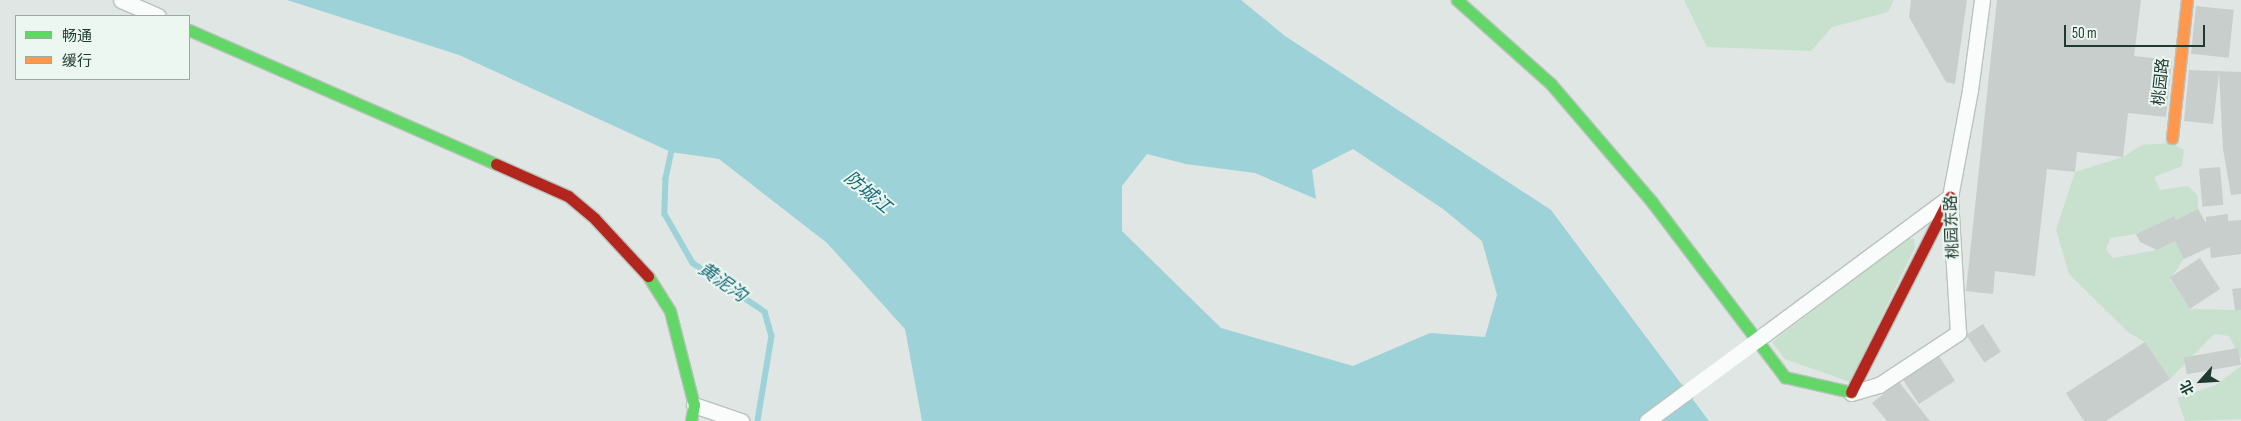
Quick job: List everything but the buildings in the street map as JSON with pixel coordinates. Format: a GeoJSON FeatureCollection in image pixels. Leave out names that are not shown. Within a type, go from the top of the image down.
{"type":"FeatureCollection","features":[{"type":"Feature","properties":{"kind":"street"},"geometry":{"type":"LineString","coordinates":[[121,0],[156,15]]}},
{"type":"Feature","properties":{"kind":"street"},"geometry":{"type":"LineString","coordinates":[[1457,0],[1551,84],[1652,202],[1785,378],[1852,393],[1950,196]]}},
{"type":"Feature","properties":{"kind":"street","name":"桃园东路"},"geometry":{"type":"LineString","coordinates":[[1852,393],[1879,384],[1958,333],[1950,196],[1970,90],[1982,0]]}},
{"type":"Feature","properties":{"kind":"street","name":"桃园路"},"geometry":{"type":"LineString","coordinates":[[2172,138],[2187,0]]}},
{"type":"Feature","properties":{"kind":"street"},"geometry":{"type":"LineString","coordinates":[[190,30],[568,196],[595,219],[651,279],[670,311],[694,405],[691,421]]}},
{"type":"Feature","properties":{"kind":"street"},"geometry":{"type":"LineString","coordinates":[[1647,421],[1950,196]]}},
{"type":"Feature","properties":{"kind":"street"},"geometry":{"type":"LineString","coordinates":[[694,405],[741,421]]}},
{"type":"Feature","properties":{"kind":"green space"},"geometry":{"type":"Polygon","coordinates":[[[1684,0],[1894,0],[1888,12],[1832,27],[1811,51],[1707,47],[1684,0]]]}},
{"type":"Feature","properties":{"kind":"green space"},"geometry":{"type":"Polygon","coordinates":[[[2171,143],[2184,150],[2182,166],[2154,177],[2160,190],[2188,186],[2198,196],[2198,209],[2176,220],[2173,216],[2136,234],[2110,238],[2106,250],[2113,258],[2157,250],[2175,241],[2184,259],[2170,279],[2191,309],[2241,310],[2241,359],[2229,336],[2214,334],[2170,379],[2145,342],[2129,333],[2069,274],[2056,230],[2075,172],[2123,157],[2142,145],[2171,143]]]}},
{"type":"Feature","properties":{"kind":"green space"},"geometry":{"type":"Polygon","coordinates":[[[1907,239],[1914,239],[1915,247],[1850,382],[1785,359],[1772,342],[1907,239]]]}},
{"type":"Feature","properties":{"kind":"green space"},"geometry":{"type":"Polygon","coordinates":[[[2241,366],[2241,419],[2185,421],[2177,398],[2216,385],[2241,366]]]}},
{"type":"Feature","properties":{"kind":"water","name":"防城江"},"geometry":{"type":"Polygon","coordinates":[[[287,0],[1241,0],[1285,36],[1551,210],[1709,421],[922,421],[905,329],[827,243],[719,159],[671,152],[459,55],[287,0]],[[1353,149],[1312,170],[1316,199],[1255,173],[1186,164],[1147,154],[1122,186],[1122,231],[1221,328],[1353,366],[1430,333],[1485,337],[1497,295],[1482,241],[1443,209],[1353,149]]]}},
{"type":"Feature","properties":{"kind":"waterway","name":"黄泥沟"},"geometry":{"type":"LineString","coordinates":[[673,146],[666,179],[665,214],[693,263],[765,312],[772,336],[758,421]]}},
{"type":"Feature","properties":{"kind":"traffic: fast"},"geometry":{"type":"LineString","coordinates":[[1457,0],[1551,84],[1652,202],[1785,377],[1851,392]]}},
{"type":"Feature","properties":{"kind":"traffic: fast"},"geometry":{"type":"LineString","coordinates":[[190,30],[496,164]]}},
{"type":"Feature","properties":{"kind":"traffic: fast"},"geometry":{"type":"LineString","coordinates":[[648,276],[670,311],[694,405],[691,421]]}},
{"type":"Feature","properties":{"kind":"traffic: slow"},"geometry":{"type":"LineString","coordinates":[[2172,138],[2187,0]]}},
{"type":"Feature","properties":{"kind":"traffic: jam"},"geometry":{"type":"LineString","coordinates":[[496,164],[568,196],[595,219],[648,276]]}},
{"type":"Feature","properties":{"kind":"traffic: jam"},"geometry":{"type":"LineString","coordinates":[[1851,392],[1950,197]]}}]}
